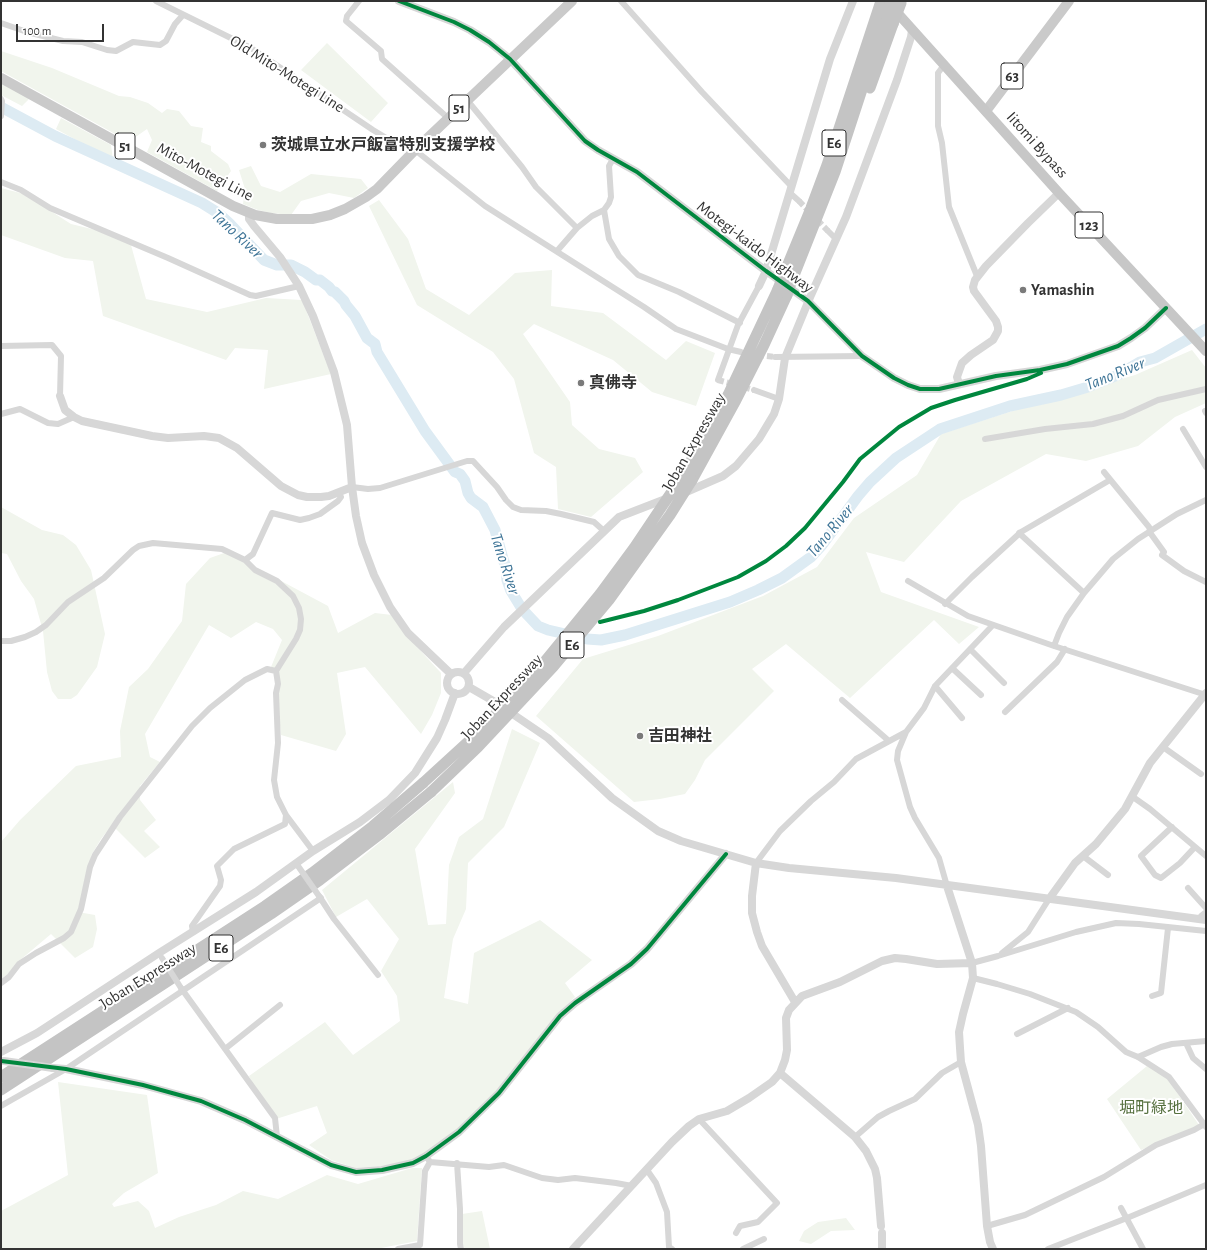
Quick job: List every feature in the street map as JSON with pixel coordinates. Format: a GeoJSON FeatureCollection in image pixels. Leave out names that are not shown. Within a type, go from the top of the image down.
{"type":"FeatureCollection","features":[{"type":"Feature","properties":{"kind":"highway"},"geometry":{"type":"LineString","coordinates":[[882,8],[898,2]]}},
{"type":"Feature","properties":{"kind":"highway","name":"Iitomi Bypass"},"geometry":{"type":"LineString","coordinates":[[882,8],[912,30],[1059,193],[1166,308]]}},
{"type":"Feature","properties":{"kind":"highway","name":"Joban Expressway"},"geometry":{"type":"LineString","coordinates":[[787,276],[800,262],[824,216],[882,8]]}},
{"type":"Feature","properties":{"kind":"highway","name":"Joban Expressway"},"geometry":{"type":"LineString","coordinates":[[1,1077],[265,906],[427,788],[478,747],[553,667],[613,594],[670,516],[687,477],[736,400],[764,345],[882,8]]}},
{"type":"Feature","properties":{"kind":"highway","name":"123"},"geometry":{"type":"LineString","coordinates":[[1166,308],[1206,351]]}},
{"type":"Feature","properties":{"kind":"highway","name":"Joban Expressway"},"geometry":{"type":"LineString","coordinates":[[1,1090],[271,914],[320,880],[379,835],[427,788]]}},
{"type":"Feature","properties":{"kind":"main road","name":"Mito-Motegi Line"},"geometry":{"type":"LineString","coordinates":[[1,78],[233,206],[249,213],[277,219],[295,220],[324,216],[345,209],[377,189],[448,118],[572,1]]}},
{"type":"Feature","properties":{"kind":"main road","name":"63"},"geometry":{"type":"LineString","coordinates":[[986,111],[1069,1]]}},
{"type":"Feature","properties":{"kind":"street","name":"Old Mito-Motegi Line"},"geometry":{"type":"LineString","coordinates":[[156,1],[252,48],[373,130],[388,139],[415,150],[485,206],[676,329],[728,349],[741,352]]}},
{"type":"Feature","properties":{"kind":"street"},"geometry":{"type":"LineString","coordinates":[[358,1],[347,16],[346,21],[381,51],[382,59],[448,118]]}},
{"type":"Feature","properties":{"kind":"street","name":"Motegi-kaido Highway"},"geometry":{"type":"LineString","coordinates":[[399,1],[470,30],[489,42],[510,59],[585,141],[637,172],[766,271],[808,301],[862,356],[894,378],[908,385],[920,389],[939,389],[996,376],[1053,368],[1118,346],[1145,328],[1166,308]]}},
{"type":"Feature","properties":{"kind":"street"},"geometry":{"type":"LineString","coordinates":[[621,1],[791,190],[799,201]]}},
{"type":"Feature","properties":{"kind":"street"},"geometry":{"type":"LineString","coordinates":[[718,380],[728,349],[766,271],[830,59],[853,1]]}},
{"type":"Feature","properties":{"kind":"street"},"geometry":{"type":"LineString","coordinates":[[1,23],[26,32],[63,41],[82,42],[107,50],[116,51],[133,42],[160,44],[166,41],[175,24],[183,15]]}},
{"type":"Feature","properties":{"kind":"street"},"geometry":{"type":"LineString","coordinates":[[464,673],[509,622],[619,516],[711,482],[723,476],[736,466],[769,424],[779,399],[785,358],[808,301],[846,217],[897,80],[912,37],[912,30]]}},
{"type":"Feature","properties":{"kind":"street"},"geometry":{"type":"LineString","coordinates":[[944,65],[938,72],[938,126],[942,144],[949,207],[977,276]]}},
{"type":"Feature","properties":{"kind":"street"},"geometry":{"type":"LineString","coordinates":[[1,116],[2,100]]}},
{"type":"Feature","properties":{"kind":"street"},"geometry":{"type":"LineString","coordinates":[[467,100],[522,166],[536,187],[577,228]]}},
{"type":"Feature","properties":{"kind":"street"},"geometry":{"type":"LineString","coordinates":[[557,251],[577,228],[592,216],[604,210],[609,203],[611,197],[609,166],[613,159]]}},
{"type":"Feature","properties":{"kind":"street"},"geometry":{"type":"LineString","coordinates":[[1,182],[21,190],[50,208],[168,258],[250,295],[256,296],[299,286]]}},
{"type":"Feature","properties":{"kind":"street"},"geometry":{"type":"LineString","coordinates":[[959,384],[957,376],[962,363],[993,340],[998,331],[996,321],[974,291],[973,287],[977,276],[1059,193]]}},
{"type":"Feature","properties":{"kind":"street"},"geometry":{"type":"LineString","coordinates":[[604,210],[610,240],[619,256],[638,275],[680,292],[740,323]]}},
{"type":"Feature","properties":{"kind":"street"},"geometry":{"type":"LineString","coordinates":[[249,213],[249,219],[280,257],[299,286],[313,316],[334,372],[347,425],[352,488],[356,516],[362,543],[374,575],[390,607],[408,633],[451,674]]}},
{"type":"Feature","properties":{"kind":"street"},"geometry":{"type":"LineString","coordinates":[[828,231],[836,239]]}},
{"type":"Feature","properties":{"kind":"street"},"geometry":{"type":"LineString","coordinates":[[1,346],[52,345],[60,356],[60,396],[65,410],[82,421],[168,438],[204,436],[219,438],[237,448],[281,486],[290,492],[306,497],[329,496],[352,488],[380,488],[467,461],[473,461],[497,487],[506,500],[514,507],[521,510],[561,514],[594,522],[604,531]]}},
{"type":"Feature","properties":{"kind":"street"},"geometry":{"type":"LineString","coordinates":[[775,357],[862,356]]}},
{"type":"Feature","properties":{"kind":"street"},"geometry":{"type":"LineString","coordinates":[[985,438],[1045,429],[1093,424],[1123,416],[1158,400],[1206,389]]}},
{"type":"Feature","properties":{"kind":"street"},"geometry":{"type":"LineString","coordinates":[[754,390],[779,399]]}},
{"type":"Feature","properties":{"kind":"street"},"geometry":{"type":"LineString","coordinates":[[1,414],[20,409],[48,423],[58,424],[74,417]]}},
{"type":"Feature","properties":{"kind":"street"},"geometry":{"type":"LineString","coordinates":[[1183,429],[1206,467]]}},
{"type":"Feature","properties":{"kind":"street"},"geometry":{"type":"LineString","coordinates":[[1104,472],[1150,531],[1164,552],[1162,556],[1184,571],[1206,582]]}},
{"type":"Feature","properties":{"kind":"street"},"geometry":{"type":"LineString","coordinates":[[945,604],[1019,533],[1110,480]]}},
{"type":"Feature","properties":{"kind":"street"},"geometry":{"type":"LineString","coordinates":[[245,560],[253,554],[272,513],[300,520],[309,518],[320,514],[338,500],[341,497],[339,492]]}},
{"type":"Feature","properties":{"kind":"street"},"geometry":{"type":"LineString","coordinates":[[1054,646],[1067,617],[1113,559],[1150,531],[1177,514],[1206,500]]}},
{"type":"Feature","properties":{"kind":"street"},"geometry":{"type":"LineString","coordinates":[[1019,533],[1084,594]]}},
{"type":"Feature","properties":{"kind":"street"},"geometry":{"type":"LineString","coordinates":[[1,641],[11,641],[25,638],[36,632],[46,625],[68,602],[104,578],[139,546],[158,542],[222,549],[245,560],[255,570],[277,581],[293,596],[299,608],[301,619],[300,630],[296,640],[276,671],[278,684],[276,693],[278,743],[274,780],[277,797],[286,816],[313,851]]}},
{"type":"Feature","properties":{"kind":"street"},"geometry":{"type":"LineString","coordinates":[[908,581],[945,604],[992,626],[1205,694],[1150,763],[1125,810],[1096,844],[1075,864],[1048,899],[1028,932],[998,956]]}},
{"type":"Feature","properties":{"kind":"street"},"geometry":{"type":"LineString","coordinates":[[992,626],[935,686],[924,708],[906,732],[896,760],[915,818],[940,858],[947,886],[972,963],[973,978],[959,1032],[961,1062],[978,1124],[987,1226],[993,1249]]}},
{"type":"Feature","properties":{"kind":"street"},"geometry":{"type":"LineString","coordinates":[[970,649],[1004,683]]}},
{"type":"Feature","properties":{"kind":"street"},"geometry":{"type":"LineString","coordinates":[[1005,712],[1057,662],[1065,649]]}},
{"type":"Feature","properties":{"kind":"street"},"geometry":{"type":"LineString","coordinates":[[952,668],[981,696]]}},
{"type":"Feature","properties":{"kind":"street"},"geometry":{"type":"LineString","coordinates":[[1,983],[9,977],[19,964],[64,938],[71,932],[81,909],[90,867],[95,855],[120,817],[192,726],[210,708],[245,680],[267,669],[276,671]]}},
{"type":"Feature","properties":{"kind":"street"},"geometry":{"type":"LineString","coordinates":[[459,671],[464,673],[470,681],[464,692],[455,693],[449,689],[447,683],[451,674],[459,671]]}},
{"type":"Feature","properties":{"kind":"street"},"geometry":{"type":"LineString","coordinates":[[935,686],[962,718]]}},
{"type":"Feature","properties":{"kind":"street"},"geometry":{"type":"LineString","coordinates":[[468,687],[495,702],[548,738],[612,798],[658,831],[681,841],[756,863],[789,868],[896,878],[1203,920],[1201,916],[1206,912]]}},
{"type":"Feature","properties":{"kind":"street"},"geometry":{"type":"LineString","coordinates":[[1,1052],[37,1034],[161,956],[193,932],[297,864],[313,851],[360,822],[389,800],[415,773],[437,738],[455,693]]}},
{"type":"Feature","properties":{"kind":"street"},"geometry":{"type":"LineString","coordinates":[[842,700],[889,740]]}},
{"type":"Feature","properties":{"kind":"street"},"geometry":{"type":"LineString","coordinates":[[795,1002],[762,946],[757,932],[752,913],[752,896],[756,863],[780,831],[811,801],[834,782],[856,759],[906,732]]}},
{"type":"Feature","properties":{"kind":"street"},"geometry":{"type":"LineString","coordinates":[[1163,746],[1201,774]]}},
{"type":"Feature","properties":{"kind":"street"},"geometry":{"type":"LineString","coordinates":[[1133,796],[1206,856]]}},
{"type":"Feature","properties":{"kind":"street"},"geometry":{"type":"LineString","coordinates":[[193,932],[192,926],[220,886],[222,880],[217,866],[234,849],[284,824],[286,816]]}},
{"type":"Feature","properties":{"kind":"street"},"geometry":{"type":"LineString","coordinates":[[1172,827],[1141,856],[1155,875],[1161,878],[1180,864],[1195,847]]}},
{"type":"Feature","properties":{"kind":"street"},"geometry":{"type":"LineString","coordinates":[[398,1249],[420,1245],[425,1171],[428,1159],[459,1132],[499,1093],[560,1016],[575,1003],[631,964],[647,949],[726,854]]}},
{"type":"Feature","properties":{"kind":"street"},"geometry":{"type":"LineString","coordinates":[[1083,856],[1108,875]]}},
{"type":"Feature","properties":{"kind":"street"},"geometry":{"type":"LineString","coordinates":[[297,864],[334,919],[378,975]]}},
{"type":"Feature","properties":{"kind":"street"},"geometry":{"type":"LineString","coordinates":[[1188,888],[1206,908]]}},
{"type":"Feature","properties":{"kind":"street"},"geometry":{"type":"LineString","coordinates":[[1,1106],[66,1069],[320,897]]}},
{"type":"Feature","properties":{"kind":"street"},"geometry":{"type":"LineString","coordinates":[[573,1249],[681,1133],[699,1119],[727,1110],[749,1098],[772,1082],[780,1073],[785,1060],[787,1050],[786,1018],[789,1010],[802,996],[840,982],[882,961],[895,958],[937,964],[972,963],[1069,934],[1116,923],[1206,931]]}},
{"type":"Feature","properties":{"kind":"street"},"geometry":{"type":"LineString","coordinates":[[1152,996],[1161,993],[1168,928]]}},
{"type":"Feature","properties":{"kind":"street"},"geometry":{"type":"LineString","coordinates":[[161,956],[182,989],[275,1118],[277,1137]]}},
{"type":"Feature","properties":{"kind":"street"},"geometry":{"type":"LineString","coordinates":[[973,978],[997,984],[1068,1008],[1098,1026],[1126,1052],[1138,1057],[1169,1077],[1205,1125],[1156,1145],[1104,1177],[1025,1215],[987,1226]]}},
{"type":"Feature","properties":{"kind":"street"},"geometry":{"type":"LineString","coordinates":[[225,1049],[280,1005]]}},
{"type":"Feature","properties":{"kind":"street"},"geometry":{"type":"LineString","coordinates":[[1017,1034],[1068,1008]]}},
{"type":"Feature","properties":{"kind":"street"},"geometry":{"type":"LineString","coordinates":[[1138,1057],[1172,1044],[1206,1041]]}},
{"type":"Feature","properties":{"kind":"street"},"geometry":{"type":"LineString","coordinates":[[1186,1043],[1193,1058],[1206,1069]]}},
{"type":"Feature","properties":{"kind":"street"},"geometry":{"type":"LineString","coordinates":[[2,1061],[66,1069],[143,1085],[201,1101],[331,1164],[356,1172],[382,1170],[428,1159],[489,1167],[504,1165],[542,1178],[558,1180],[575,1178],[632,1186]]}},
{"type":"Feature","properties":{"kind":"street"},"geometry":{"type":"LineString","coordinates":[[855,1136],[878,1116],[889,1110],[916,1100],[942,1073],[961,1062]]}},
{"type":"Feature","properties":{"kind":"street"},"geometry":{"type":"LineString","coordinates":[[780,1073],[855,1136],[866,1150],[875,1168],[882,1229],[882,1249]]}},
{"type":"Feature","properties":{"kind":"street"},"geometry":{"type":"LineString","coordinates":[[699,1119],[777,1203],[758,1222],[740,1226],[736,1233]]}},
{"type":"Feature","properties":{"kind":"street"},"geometry":{"type":"LineString","coordinates":[[457,1163],[461,1249]]}},
{"type":"Feature","properties":{"kind":"street"},"geometry":{"type":"LineString","coordinates":[[647,1170],[656,1183],[667,1212],[669,1247],[672,1249]]}},
{"type":"Feature","properties":{"kind":"street"},"geometry":{"type":"LineString","coordinates":[[1048,1249],[1206,1185]]}},
{"type":"Feature","properties":{"kind":"street"},"geometry":{"type":"LineString","coordinates":[[1121,1208],[1143,1249]]}},
{"type":"Feature","properties":{"kind":"street"},"geometry":{"type":"LineString","coordinates":[[743,1249],[764,1239]]}},
{"type":"Feature","properties":{"kind":"green space"},"geometry":{"type":"Polygon","coordinates":[[[327,43],[388,103],[371,122],[301,70],[327,43]]]}},
{"type":"Feature","properties":{"kind":"green space"},"geometry":{"type":"Polygon","coordinates":[[[1,51],[52,68],[119,96],[130,97],[148,103],[162,113],[167,109],[179,111],[191,126],[203,128],[201,142],[211,146],[211,151],[228,164],[231,171],[217,191],[147,152],[152,140],[147,129],[137,136],[126,140],[1,71],[1,51]]]}},
{"type":"Feature","properties":{"kind":"green space"},"geometry":{"type":"Polygon","coordinates":[[[1,82],[29,99],[22,106],[1,95],[1,82]]]}},
{"type":"Feature","properties":{"kind":"green space"},"geometry":{"type":"Polygon","coordinates":[[[61,118],[111,145],[113,160],[56,129],[61,118]]]}},
{"type":"Feature","properties":{"kind":"green space"},"geometry":{"type":"Polygon","coordinates":[[[251,166],[261,186],[280,192],[311,174],[361,179],[368,188],[354,198],[329,193],[301,201],[291,215],[271,213],[243,204],[245,189],[239,170],[251,166]]]}},
{"type":"Feature","properties":{"kind":"green space"},"geometry":{"type":"Polygon","coordinates":[[[1,188],[24,194],[71,224],[129,238],[146,299],[207,312],[266,298],[302,300],[331,374],[264,389],[268,350],[235,348],[226,360],[103,316],[93,261],[65,258],[1,235],[1,188]]]}},
{"type":"Feature","properties":{"kind":"green space"},"geometry":{"type":"Polygon","coordinates":[[[379,200],[408,239],[426,289],[469,315],[515,273],[552,270],[551,306],[603,313],[666,360],[686,341],[715,353],[696,406],[652,392],[613,360],[534,324],[523,334],[570,402],[572,425],[599,449],[635,458],[643,472],[591,517],[558,509],[556,467],[534,453],[514,379],[493,352],[417,305],[369,206],[379,200]]]}},
{"type":"Feature","properties":{"kind":"green space"},"geometry":{"type":"Polygon","coordinates":[[[1192,350],[1206,368],[1206,403],[1175,417],[1138,446],[1086,461],[1046,454],[961,501],[904,562],[866,552],[881,592],[979,627],[959,644],[934,620],[850,698],[786,644],[752,669],[774,691],[705,760],[695,780],[685,794],[660,799],[634,802],[536,716],[583,659],[658,636],[763,596],[817,567],[854,518],[917,475],[941,434],[1009,412],[1135,375],[1192,350]]]}},
{"type":"Feature","properties":{"kind":"green space"},"geometry":{"type":"Polygon","coordinates":[[[1,507],[42,530],[63,535],[76,545],[91,570],[105,634],[97,667],[77,695],[71,699],[58,699],[52,691],[47,672],[43,631],[34,599],[21,581],[7,554],[1,553],[1,507]]]}},
{"type":"Feature","properties":{"kind":"green space"},"geometry":{"type":"Polygon","coordinates":[[[227,552],[328,606],[338,633],[375,613],[392,615],[406,635],[441,673],[441,693],[432,715],[421,734],[365,667],[337,673],[346,734],[336,751],[281,735],[279,716],[279,674],[271,667],[282,640],[273,629],[256,622],[231,638],[209,625],[145,734],[150,757],[160,762],[140,786],[140,800],[156,820],[144,831],[160,847],[145,858],[112,825],[92,854],[78,912],[95,915],[97,929],[93,947],[75,958],[51,934],[19,961],[7,975],[1,979],[1,842],[20,820],[76,766],[121,757],[120,731],[129,687],[148,669],[182,621],[186,584],[210,558],[227,552]]]}},
{"type":"Feature","properties":{"kind":"green space"},"geometry":{"type":"Polygon","coordinates":[[[512,729],[540,743],[504,827],[468,863],[466,909],[453,939],[444,998],[468,1004],[474,953],[540,920],[592,960],[565,983],[575,997],[556,1015],[497,1091],[458,1130],[411,1160],[381,1166],[356,1168],[331,1160],[309,1145],[327,1133],[317,1106],[276,1119],[258,1095],[249,1076],[325,1022],[353,1055],[400,1021],[397,996],[381,971],[399,939],[367,899],[336,917],[322,890],[453,782],[455,793],[415,849],[428,925],[446,924],[449,865],[459,837],[483,819],[512,729]]]}},
{"type":"Feature","properties":{"kind":"green space","name":"堀町緑地"},"geometry":{"type":"Polygon","coordinates":[[[1147,1066],[1167,1078],[1199,1125],[1141,1150],[1107,1099],[1147,1066]]]}},
{"type":"Feature","properties":{"kind":"green space"},"geometry":{"type":"Polygon","coordinates":[[[58,1082],[147,1095],[158,1173],[124,1193],[112,1204],[114,1207],[138,1201],[149,1211],[155,1228],[179,1217],[216,1205],[243,1191],[278,1199],[327,1175],[358,1184],[412,1168],[422,1168],[417,1241],[376,1249],[1,1249],[1,1211],[68,1175],[58,1082]]]}},
{"type":"Feature","properties":{"kind":"green space"},"geometry":{"type":"Polygon","coordinates":[[[482,1211],[490,1249],[465,1249],[462,1243],[462,1214],[482,1211]]]}},
{"type":"Feature","properties":{"kind":"green space"},"geometry":{"type":"Polygon","coordinates":[[[846,1218],[855,1230],[831,1231],[811,1244],[799,1241],[804,1231],[818,1222],[846,1218]]]}},
{"type":"Feature","properties":{"kind":"waterway","name":"Tano River"},"geometry":{"type":"LineString","coordinates":[[1,107],[55,136],[202,203],[218,213],[229,223],[264,260],[277,265],[291,265],[305,272],[316,280],[320,280],[335,292],[355,316],[367,338],[375,344],[377,352],[425,431],[455,472],[460,474],[465,481],[471,498],[483,507],[495,530],[506,567],[507,580],[511,591],[522,609],[538,626],[548,630],[587,639],[601,640],[625,635],[730,602],[782,578],[811,557],[822,545],[870,482],[896,458],[940,429],[1010,406],[1061,395],[1088,387],[1118,375],[1140,362],[1155,358],[1206,329]]}},
{"type":"Feature","properties":{"kind":"tunnel"},"geometry":{"type":"LineString","coordinates":[[799,201],[828,231]]}},
{"type":"Feature","properties":{"kind":"tunnel"},"geometry":{"type":"LineString","coordinates":[[758,355],[775,357]]}},
{"type":"Feature","properties":{"kind":"tunnel"},"geometry":{"type":"LineString","coordinates":[[718,380],[754,390]]}},
{"type":"Feature","properties":{"kind":"cycle path"},"geometry":{"type":"LineString","coordinates":[[399,1],[454,22],[489,42],[510,59],[585,141],[637,172],[766,271],[808,301],[862,356],[894,378],[908,385],[920,389],[939,389],[996,376],[1040,370],[1067,364],[1118,346],[1145,328],[1166,308]]}},
{"type":"Feature","properties":{"kind":"cycle path"},"geometry":{"type":"LineString","coordinates":[[600,622],[644,611],[678,600],[738,577],[766,561],[786,546],[805,528],[860,459],[899,427],[931,408],[1027,379],[1041,373]]}},
{"type":"Feature","properties":{"kind":"cycle path"},"geometry":{"type":"LineString","coordinates":[[1,1061],[66,1069],[143,1085],[201,1101],[245,1120],[331,1165],[356,1172],[382,1170],[413,1163],[426,1156],[459,1132],[499,1093],[560,1016],[575,1003],[631,964],[647,949],[726,854]]}},
{"type":"Feature","properties":{"kind":"place","name":"茨城県立水戸飯富特別支援学校"},"geometry":{"type":"Point","coordinates":[263,145]}},
{"type":"Feature","properties":{"kind":"place","name":"Yamashin"},"geometry":{"type":"Point","coordinates":[1023,290]}},
{"type":"Feature","properties":{"kind":"place","name":"真佛寺"},"geometry":{"type":"Point","coordinates":[581,383]}},
{"type":"Feature","properties":{"kind":"place","name":"吉田神社"},"geometry":{"type":"Point","coordinates":[640,736]}}]}
